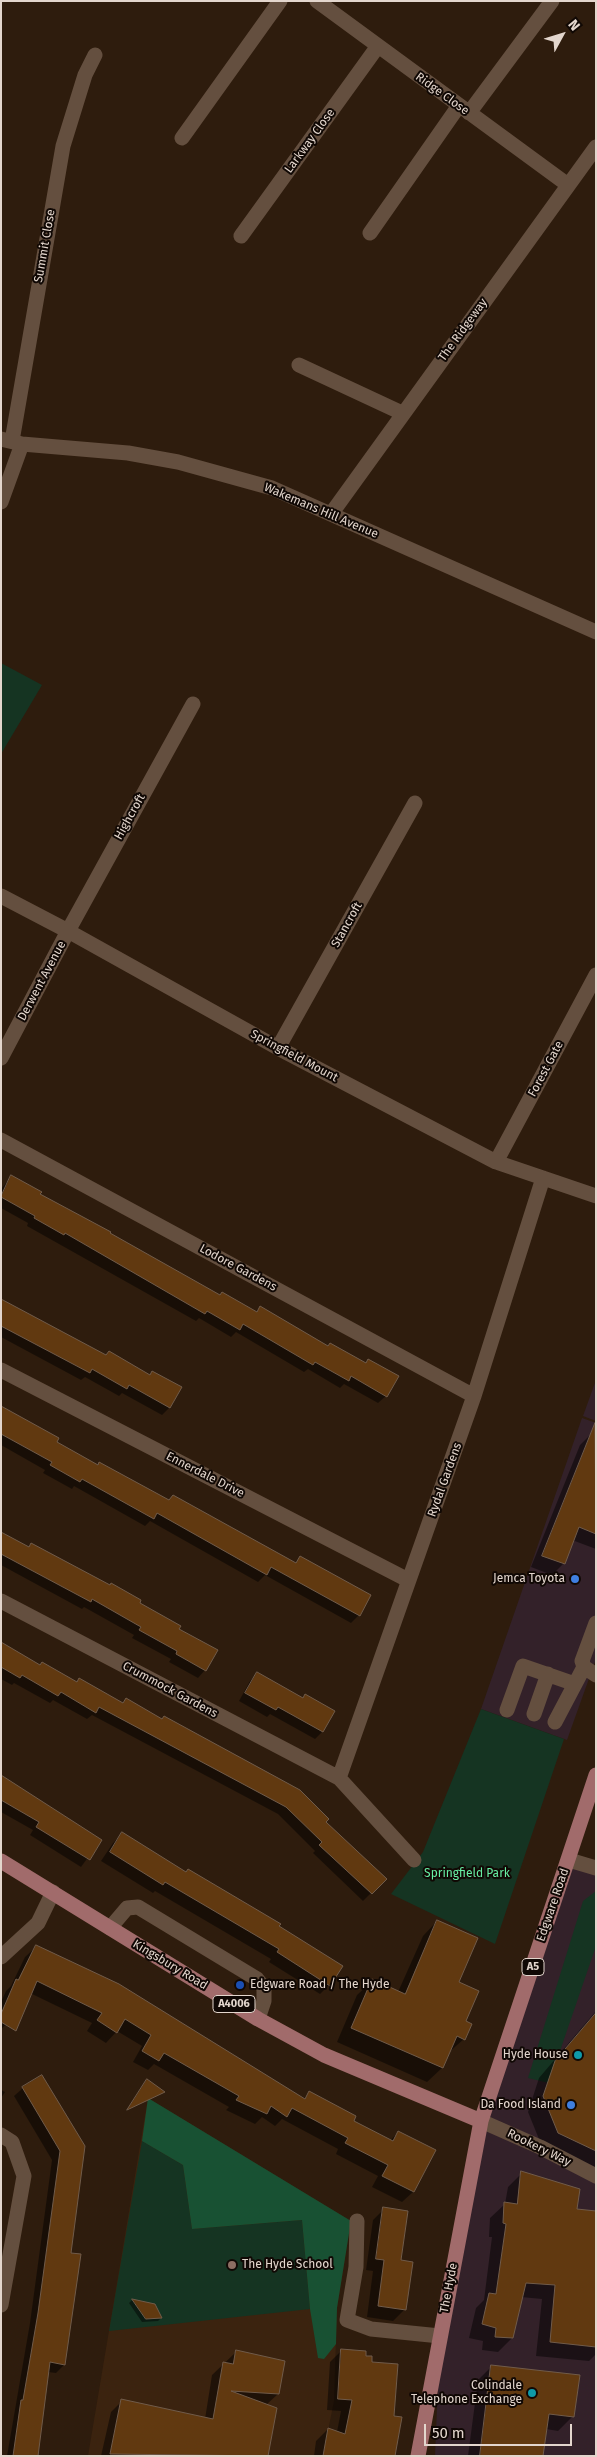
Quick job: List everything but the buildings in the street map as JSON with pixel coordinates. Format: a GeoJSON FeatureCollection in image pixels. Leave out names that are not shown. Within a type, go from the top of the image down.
{"type":"FeatureCollection","features":[{"type":"Feature","properties":{"kind":"main road","name":"Edgware Road"},"geometry":{"type":"LineString","coordinates":[[481,2121],[596,1774]]}},
{"type":"Feature","properties":{"kind":"main road","name":"Kingsbury Road"},"geometry":{"type":"LineString","coordinates":[[1,1862],[53,1892],[258,2019],[324,2055],[481,2121]]}},
{"type":"Feature","properties":{"kind":"main road","name":"The Hyde"},"geometry":{"type":"LineString","coordinates":[[418,2456],[481,2121]]}},
{"type":"Feature","properties":{"kind":"street"},"geometry":{"type":"LineString","coordinates":[[182,138],[280,1]]}},
{"type":"Feature","properties":{"kind":"street","name":"Ridge Close"},"geometry":{"type":"LineString","coordinates":[[316,1],[568,185]]}},
{"type":"Feature","properties":{"kind":"street"},"geometry":{"type":"LineString","coordinates":[[370,233],[464,110],[552,2]]}},
{"type":"Feature","properties":{"kind":"street","name":"Larkway Close"},"geometry":{"type":"LineString","coordinates":[[241,236],[378,46]]}},
{"type":"Feature","properties":{"kind":"street","name":"Summit Close"},"geometry":{"type":"LineString","coordinates":[[1,502],[63,146],[85,75],[95,55]]}},
{"type":"Feature","properties":{"kind":"street","name":"The Ridgeway"},"geometry":{"type":"LineString","coordinates":[[332,514],[402,413],[596,147]]}},
{"type":"Feature","properties":{"kind":"street"},"geometry":{"type":"LineString","coordinates":[[300,365],[402,413]]}},
{"type":"Feature","properties":{"kind":"street","name":"Wakemans Hill Avenue"},"geometry":{"type":"LineString","coordinates":[[12,442],[128,454],[178,462],[272,488],[596,632]]}},
{"type":"Feature","properties":{"kind":"street","name":"Highcroft"},"geometry":{"type":"LineString","coordinates":[[68,930],[193,704]]}},
{"type":"Feature","properties":{"kind":"street","name":"Stancroft"},"geometry":{"type":"LineString","coordinates":[[278,1048],[416,803]]}},
{"type":"Feature","properties":{"kind":"street","name":"Springfield Mount"},"geometry":{"type":"LineString","coordinates":[[1,896],[68,930],[278,1048],[496,1162],[596,1196]]}},
{"type":"Feature","properties":{"kind":"street","name":"Derwent Avenue"},"geometry":{"type":"LineString","coordinates":[[1,1058],[68,930]]}},
{"type":"Feature","properties":{"kind":"street","name":"Forest Gate"},"geometry":{"type":"LineString","coordinates":[[496,1162],[596,975]]}},
{"type":"Feature","properties":{"kind":"street","name":"Lodore Gardens"},"geometry":{"type":"LineString","coordinates":[[1,1140],[474,1396]]}},
{"type":"Feature","properties":{"kind":"street","name":"Rydal Gardens"},"geometry":{"type":"LineString","coordinates":[[339,1778],[474,1396],[543,1178]]}},
{"type":"Feature","properties":{"kind":"street","name":"Ennerdale Drive"},"geometry":{"type":"LineString","coordinates":[[1,1370],[408,1580]]}},
{"type":"Feature","properties":{"kind":"street","name":"Crummock Gardens"},"geometry":{"type":"LineString","coordinates":[[1,1601],[339,1778],[414,1860]]}},
{"type":"Feature","properties":{"kind":"street"},"geometry":{"type":"LineString","coordinates":[[555,1722],[575,1684],[590,1671],[582,1661],[596,1623]]}},
{"type":"Feature","properties":{"kind":"street"},"geometry":{"type":"LineString","coordinates":[[507,1710],[522,1666],[575,1684]]}},
{"type":"Feature","properties":{"kind":"street"},"geometry":{"type":"LineString","coordinates":[[534,1714],[548,1674]]}},
{"type":"Feature","properties":{"kind":"street"},"geometry":{"type":"LineString","coordinates":[[568,1860],[596,1868]]}},
{"type":"Feature","properties":{"kind":"street"},"geometry":{"type":"LineString","coordinates":[[1,1957],[38,1922],[53,1892]]}},
{"type":"Feature","properties":{"kind":"street"},"geometry":{"type":"LineString","coordinates":[[110,1928],[127,1908],[138,1907],[257,1979],[264,1988],[264,2001],[258,2019]]}},
{"type":"Feature","properties":{"kind":"street","name":"Rookery Way"},"geometry":{"type":"LineString","coordinates":[[481,2121],[540,2147],[596,2176]]}},
{"type":"Feature","properties":{"kind":"street"},"geometry":{"type":"LineString","coordinates":[[1,2136],[12,2142],[24,2176],[1,2305]]}},
{"type":"Feature","properties":{"kind":"street"},"geometry":{"type":"LineString","coordinates":[[357,2221],[356,2267],[347,2320],[371,2329],[440,2336]]}},
{"type":"Feature","properties":{"kind":"shaded area"},"geometry":{"type":"Polygon","coordinates":[[[596,1380],[596,1421],[583,1416],[596,1380]]]}},
{"type":"Feature","properties":{"kind":"shaded area"},"geometry":{"type":"Polygon","coordinates":[[[582,1418],[596,1423],[596,1659],[567,1740],[481,1709],[582,1418]]]}},
{"type":"Feature","properties":{"kind":"shaded area"},"geometry":{"type":"Polygon","coordinates":[[[568,1860],[596,1868],[596,2456],[435,2456],[440,2336],[474,2138],[568,1860]]]}},
{"type":"Feature","properties":{"kind":"shaded area","name":"The Hyde School"},"geometry":{"type":"Polygon","coordinates":[[[148,2098],[351,2221],[337,2308],[334,2401],[323,2456],[88,2456],[148,2098]]]}},
{"type":"Feature","properties":{"kind":"green space"},"geometry":{"type":"Polygon","coordinates":[[[1,663],[42,685],[1,754],[1,663]]]}},
{"type":"Feature","properties":{"kind":"green space","name":"Springfield Park"},"geometry":{"type":"Polygon","coordinates":[[[481,1709],[564,1739],[495,1944],[391,1894],[423,1852],[481,1709]]]}},
{"type":"Feature","properties":{"kind":"green space"},"geometry":{"type":"Polygon","coordinates":[[[596,1891],[596,1946],[549,2083],[528,2078],[583,1901],[596,1891]]]}},
{"type":"Feature","properties":{"kind":"green space"},"geometry":{"type":"Polygon","coordinates":[[[148,2098],[351,2221],[337,2308],[336,2344],[324,2359],[318,2358],[310,2309],[302,2220],[192,2229],[183,2165],[142,2141],[148,2098]]]}},
{"type":"Feature","properties":{"kind":"green space"},"geometry":{"type":"Polygon","coordinates":[[[142,2141],[183,2165],[192,2229],[302,2220],[310,2309],[109,2331],[142,2141]]]}},
{"type":"Feature","properties":{"kind":"place","name":"Jemca Toyota"},"geometry":{"type":"Point","coordinates":[575,1579]}},
{"type":"Feature","properties":{"kind":"place","name":"Edgware Road / The Hyde"},"geometry":{"type":"Point","coordinates":[240,1985]}},
{"type":"Feature","properties":{"kind":"place","name":"Hyde House"},"geometry":{"type":"Point","coordinates":[578,2055]}},
{"type":"Feature","properties":{"kind":"place","name":"Da Food Island"},"geometry":{"type":"Point","coordinates":[571,2105]}},
{"type":"Feature","properties":{"kind":"place","name":"The Hyde School"},"geometry":{"type":"Point","coordinates":[232,2265]}},
{"type":"Feature","properties":{"kind":"place","name":"Colindale Telephone Exchange"},"geometry":{"type":"Point","coordinates":[532,2393]}}]}
